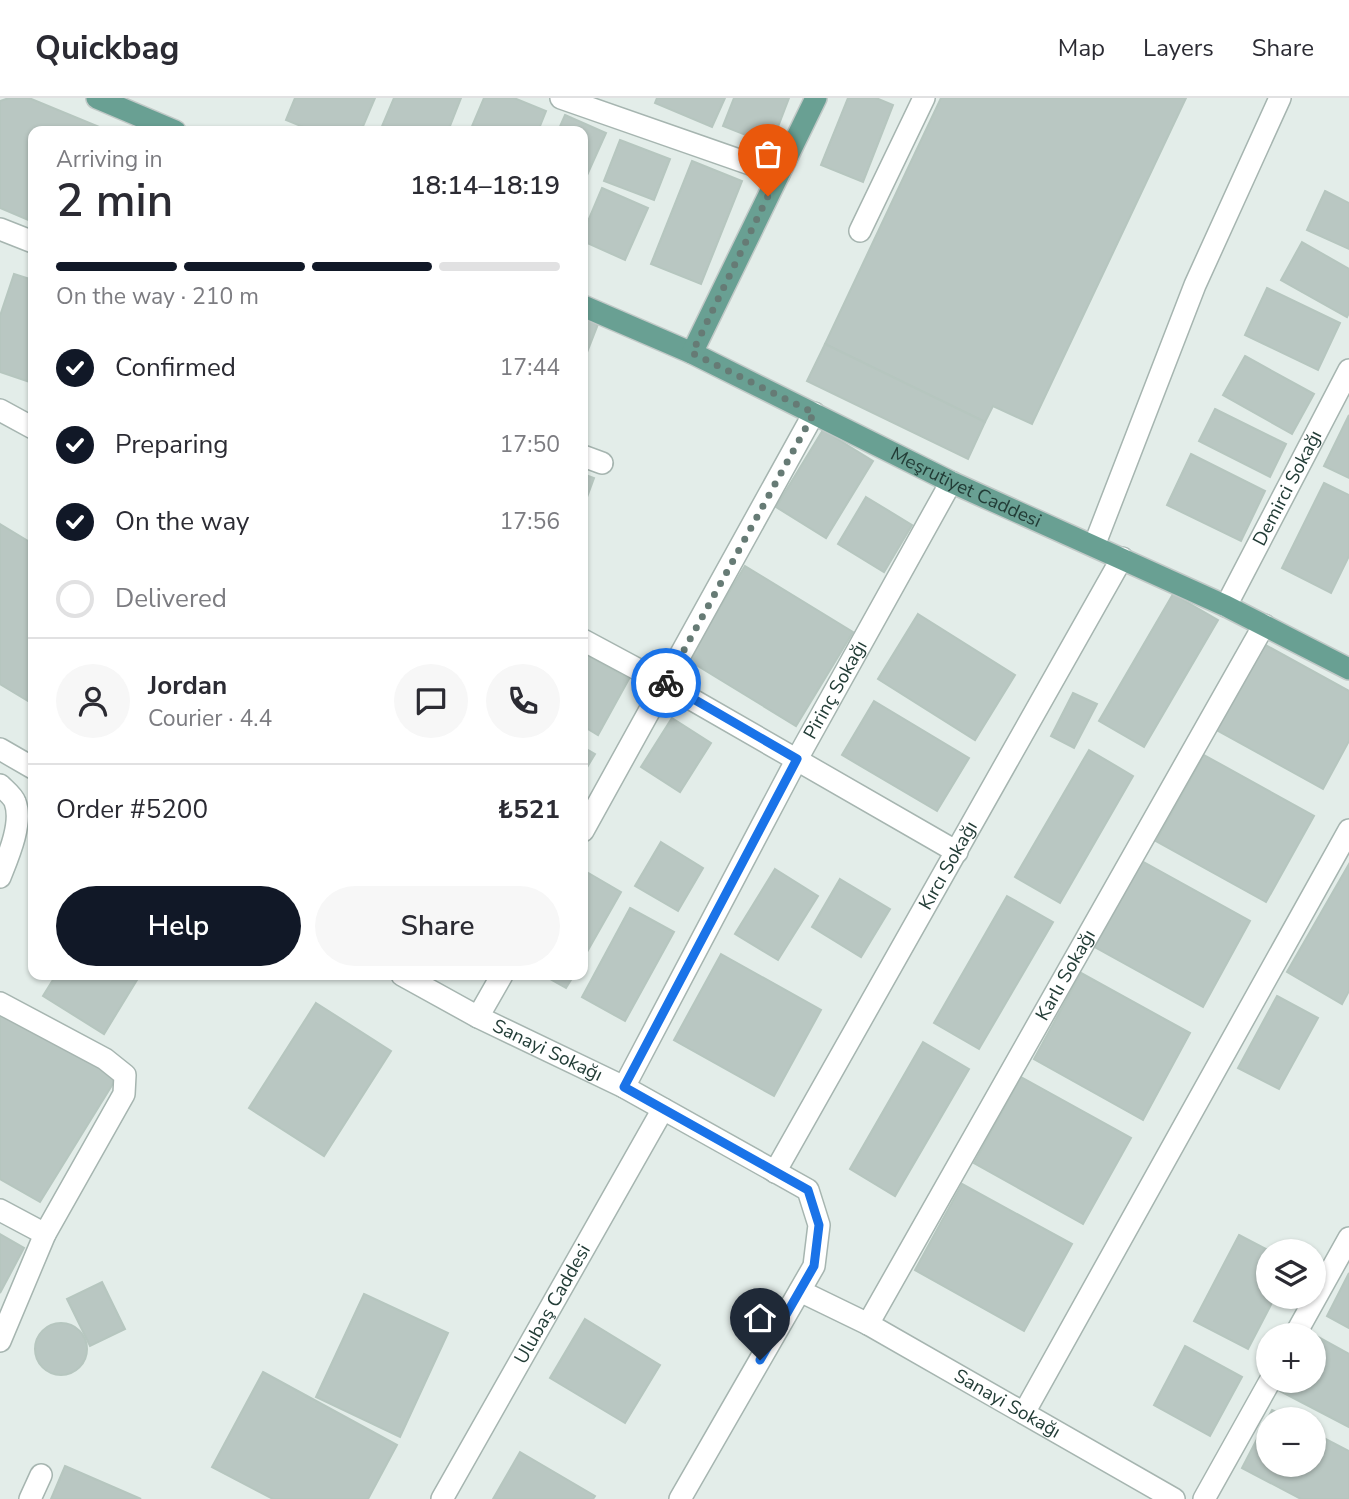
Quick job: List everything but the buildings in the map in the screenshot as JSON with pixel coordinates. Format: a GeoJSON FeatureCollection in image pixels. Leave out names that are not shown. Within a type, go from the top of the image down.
{"type":"FeatureCollection","features":[{"type":"Feature","properties":{"kind":"main road"},"geometry":{"type":"LineString","coordinates":[[97,98],[163,126]]}},
{"type":"Feature","properties":{"kind":"main road"},"geometry":{"type":"LineString","coordinates":[[692,353],[816,98]]}},
{"type":"Feature","properties":{"kind":"main road","name":"Meşrutiyet Caddesi"},"geometry":{"type":"LineString","coordinates":[[588,308],[692,353],[951,482],[1226,606],[1349,668]]}},
{"type":"Feature","properties":{"kind":"street"},"geometry":{"type":"LineString","coordinates":[[561,98],[779,174]]}},
{"type":"Feature","properties":{"kind":"street"},"geometry":{"type":"LineString","coordinates":[[860,231],[924,98]]}},
{"type":"Feature","properties":{"kind":"street"},"geometry":{"type":"LineString","coordinates":[[1094,546],[1195,285],[1280,98]]}},
{"type":"Feature","properties":{"kind":"street"},"geometry":{"type":"LineString","coordinates":[[0,229],[28,240]]}},
{"type":"Feature","properties":{"kind":"street","name":"Demirci Sokağı"},"geometry":{"type":"LineString","coordinates":[[1226,606],[1349,370]]}},
{"type":"Feature","properties":{"kind":"street"},"geometry":{"type":"LineString","coordinates":[[0,410],[28,425]]}},
{"type":"Feature","properties":{"kind":"street"},"geometry":{"type":"LineString","coordinates":[[588,822],[814,413]]}},
{"type":"Feature","properties":{"kind":"street","name":"Pirinç Sokağı"},"geometry":{"type":"LineString","coordinates":[[624,1087],[797,759],[951,482]]}},
{"type":"Feature","properties":{"kind":"street","name":"Kırcı Sokağı"},"geometry":{"type":"LineString","coordinates":[[775,1172],[1122,558]]}},
{"type":"Feature","properties":{"kind":"street","name":"Karlı Sokağı"},"geometry":{"type":"LineString","coordinates":[[868,1324],[1264,625]]}},
{"type":"Feature","properties":{"kind":"street"},"geometry":{"type":"LineString","coordinates":[[588,642],[957,852]]}},
{"type":"Feature","properties":{"kind":"street"},"geometry":{"type":"LineString","coordinates":[[0,749],[28,765]]}},
{"type":"Feature","properties":{"kind":"street"},"geometry":{"type":"LineString","coordinates":[[0,785],[15,800],[6,816],[11,848],[0,877]]}},
{"type":"Feature","properties":{"kind":"street"},"geometry":{"type":"LineString","coordinates":[[1024,1413],[1349,830]]}},
{"type":"Feature","properties":{"kind":"street","name":"Sanayi Sokağı"},"geometry":{"type":"LineString","coordinates":[[411,980],[478,1017],[624,1087],[808,1190],[819,1225],[814,1266],[800,1291],[868,1324],[1174,1499]]}},
{"type":"Feature","properties":{"kind":"street"},"geometry":{"type":"LineString","coordinates":[[478,1017],[499,980]]}},
{"type":"Feature","properties":{"kind":"street"},"geometry":{"type":"LineString","coordinates":[[0,1003],[105,1059],[125,1075],[124,1094],[45,1234],[0,1340]]}},
{"type":"Feature","properties":{"kind":"street","name":"Ulubaş Caddesi"},"geometry":{"type":"LineString","coordinates":[[442,1499],[663,1109]]}},
{"type":"Feature","properties":{"kind":"street"},"geometry":{"type":"LineString","coordinates":[[0,1210],[45,1234]]}},
{"type":"Feature","properties":{"kind":"street"},"geometry":{"type":"LineString","coordinates":[[1302,1323],[1349,1238]]}},
{"type":"Feature","properties":{"kind":"street"},"geometry":{"type":"LineString","coordinates":[[680,1499],[800,1291]]}},
{"type":"Feature","properties":{"kind":"street"},"geometry":{"type":"LineString","coordinates":[[1204,1499],[1263,1393]]}},
{"type":"Feature","properties":{"kind":"street"},"geometry":{"type":"LineString","coordinates":[[30,1499],[41,1475]]}},
{"type":"Feature","properties":{"kind":"way so far"},"geometry":{"type":"LineString","coordinates":[[666,683],[814,413],[692,353],[768,196]]}},
{"type":"Feature","properties":{"kind":"route"},"geometry":{"type":"LineString","coordinates":[[666,683],[797,759],[624,1087],[808,1190],[819,1225],[814,1266],[760,1360]]}}]}
